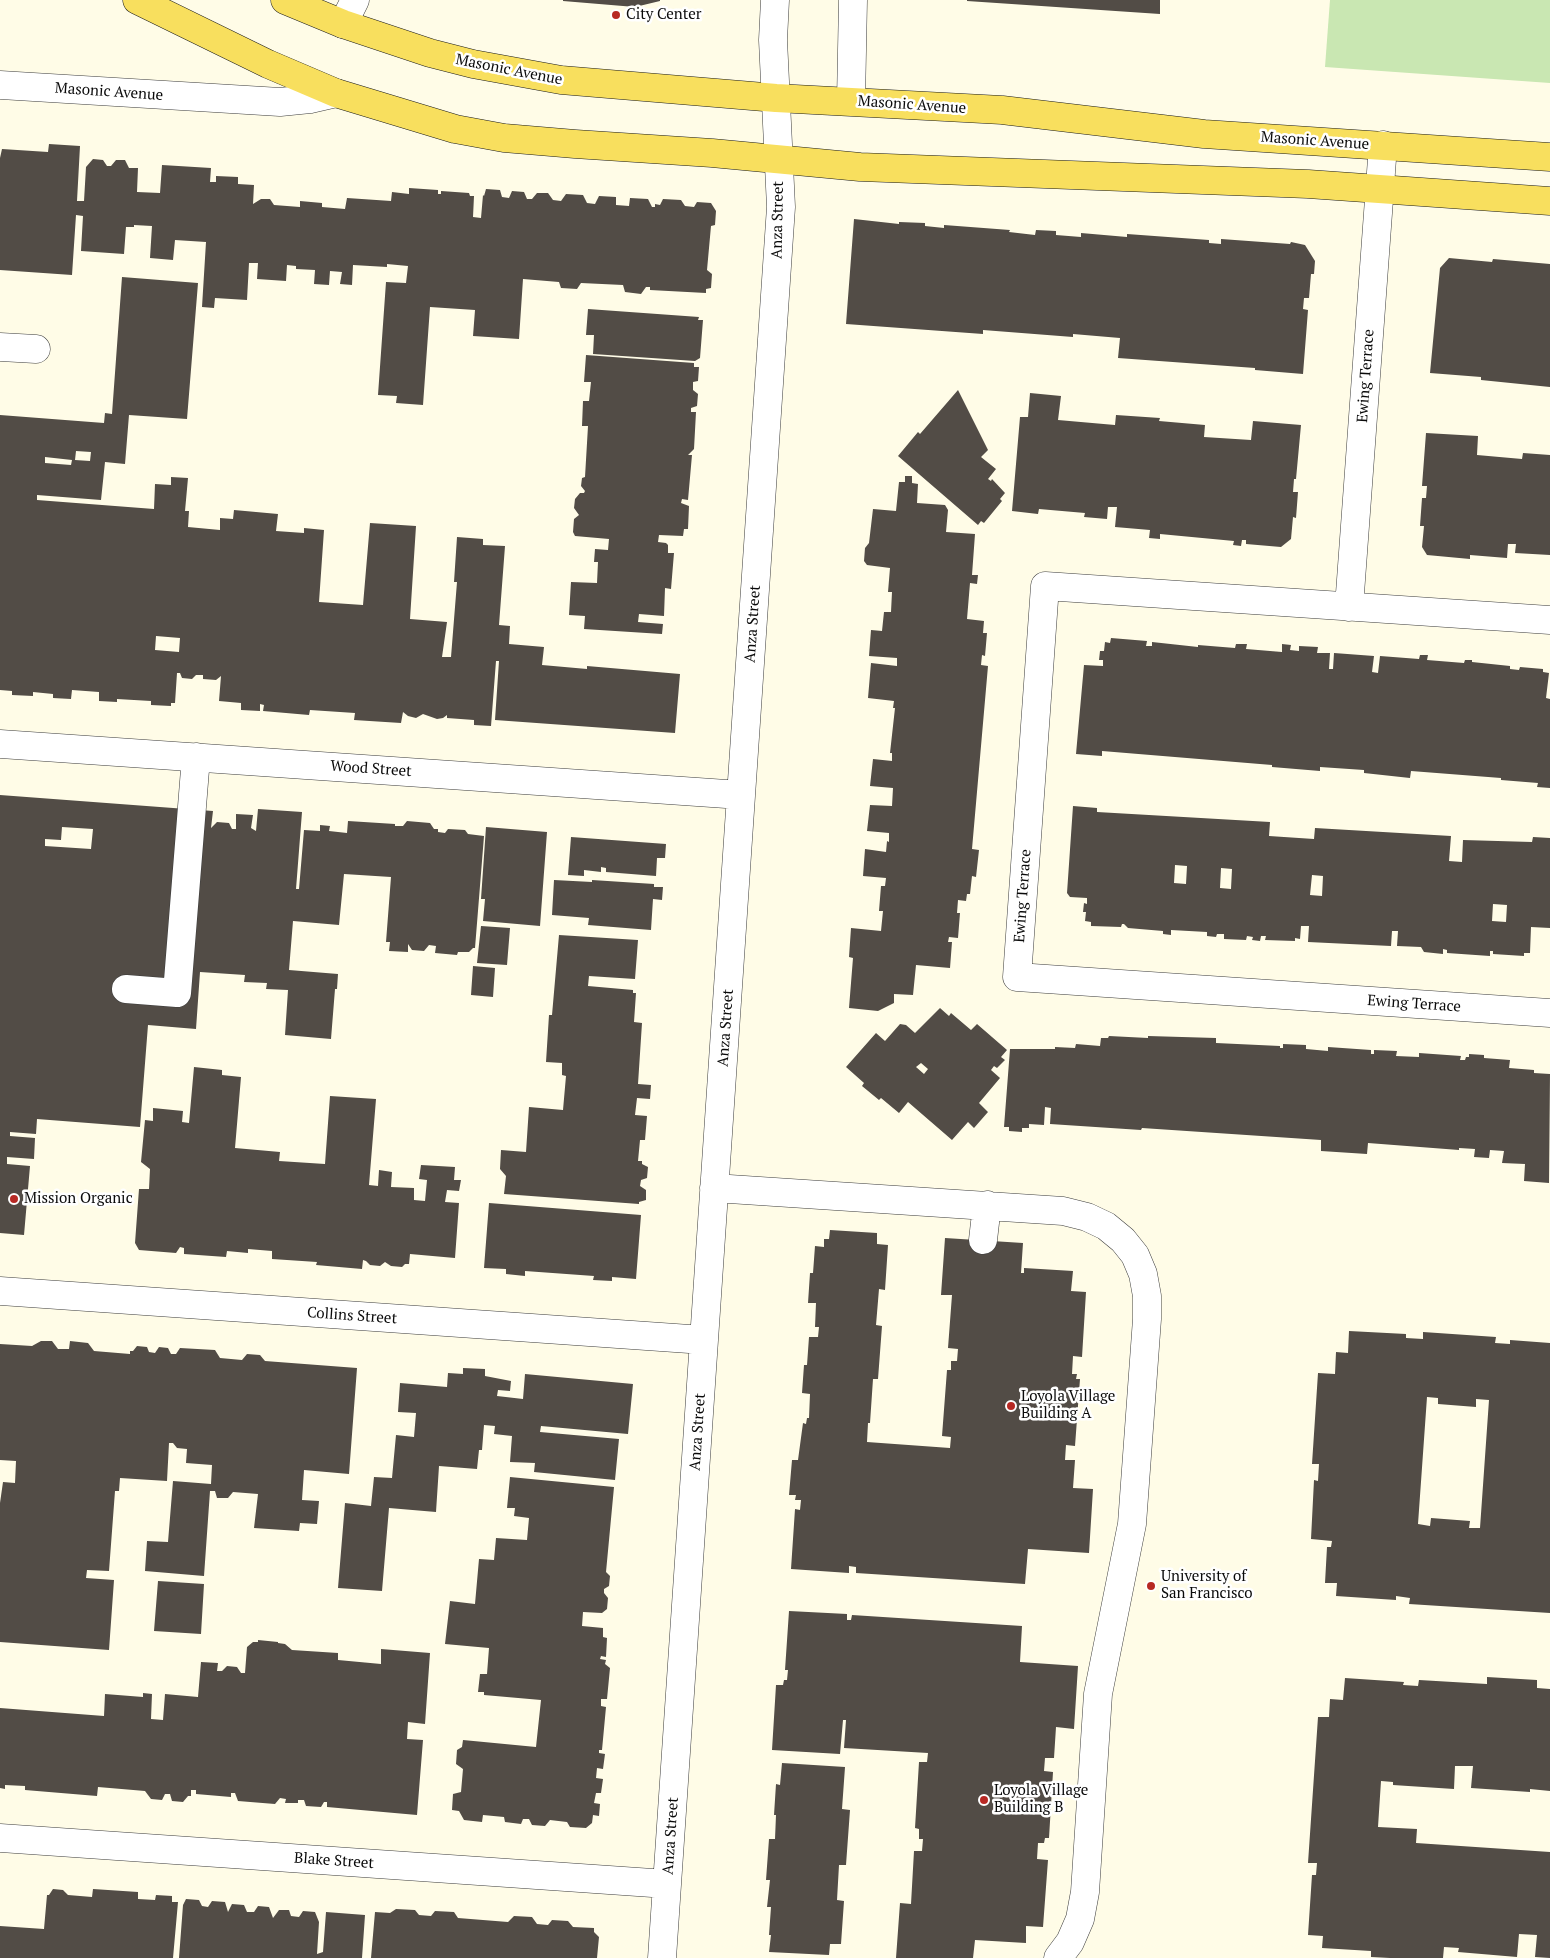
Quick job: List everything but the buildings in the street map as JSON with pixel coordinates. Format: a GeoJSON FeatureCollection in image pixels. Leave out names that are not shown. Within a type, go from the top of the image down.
{"type":"FeatureCollection","features":[{"type":"Feature","properties":{"kind":"main road","name":"Masonic Avenue"},"geometry":{"type":"LineString","coordinates":[[137,0],[268,64],[336,93],[455,129],[504,138],[712,153],[779,161],[860,167],[1308,184],[1550,201]]}},
{"type":"Feature","properties":{"kind":"main road","name":"Masonic Avenue"},"geometry":{"type":"LineString","coordinates":[[285,0],[387,40],[452,59],[518,73],[605,85],[776,98],[1002,110],[1204,134],[1550,157]]}},
{"type":"Feature","properties":{"kind":"street"},"geometry":{"type":"LineString","coordinates":[[343,24],[355,0]]}},
{"type":"Feature","properties":{"kind":"street","name":"Anza Street"},"geometry":{"type":"LineString","coordinates":[[662,1958],[781,207],[773,40],[775,0]]}},
{"type":"Feature","properties":{"kind":"street"},"geometry":{"type":"LineString","coordinates":[[850,101],[853,0]]}},
{"type":"Feature","properties":{"kind":"street","name":"Masonic Avenue"},"geometry":{"type":"LineString","coordinates":[[0,85],[280,102],[310,99],[336,93]]}},
{"type":"Feature","properties":{"kind":"street","name":"Ewing Terrace"},"geometry":{"type":"LineString","coordinates":[[1349,606],[1383,145]]}},
{"type":"Feature","properties":{"kind":"street"},"geometry":{"type":"LineString","coordinates":[[0,346],[36,349]]}},
{"type":"Feature","properties":{"kind":"street","name":"Ewing Terrace"},"geometry":{"type":"LineString","coordinates":[[1550,620],[1044,586],[1017,977],[1550,1013]]}},
{"type":"Feature","properties":{"kind":"street","name":"Wood Street"},"geometry":{"type":"LineString","coordinates":[[0,744],[741,795]]}},
{"type":"Feature","properties":{"kind":"street"},"geometry":{"type":"LineString","coordinates":[[139,990],[177,993],[196,757]]}},
{"type":"Feature","properties":{"kind":"street"},"geometry":{"type":"LineString","coordinates":[[714,1188],[1064,1211],[1087,1217],[1106,1226],[1123,1240],[1135,1255],[1143,1274],[1147,1296],[1147,1319],[1132,1524],[1098,1694],[1085,1892],[1080,1919],[1070,1942],[1058,1958]]}},
{"type":"Feature","properties":{"kind":"street"},"geometry":{"type":"LineString","coordinates":[[983,1240],[987,1205]]}},
{"type":"Feature","properties":{"kind":"street","name":"Collins Street"},"geometry":{"type":"LineString","coordinates":[[0,1291],[704,1340]]}},
{"type":"Feature","properties":{"kind":"street","name":"Blake Street"},"geometry":{"type":"LineString","coordinates":[[0,1838],[667,1884]]}},
{"type":"Feature","properties":{"kind":"green space"},"geometry":{"type":"Polygon","coordinates":[[[1330,0],[1550,0],[1550,83],[1325,67],[1330,0]]]}},
{"type":"Feature","properties":{"kind":"place","name":"City Center"},"geometry":{"type":"Point","coordinates":[616,15]}},
{"type":"Feature","properties":{"kind":"place","name":"Mission Organic"},"geometry":{"type":"Point","coordinates":[14,1199]}},
{"type":"Feature","properties":{"kind":"place","name":"Loyola Village Building A"},"geometry":{"type":"Point","coordinates":[1011,1406]}},
{"type":"Feature","properties":{"kind":"place","name":"University of San Francisco"},"geometry":{"type":"Point","coordinates":[1151,1586]}},
{"type":"Feature","properties":{"kind":"place","name":"Loyola Village Building B"},"geometry":{"type":"Point","coordinates":[984,1800]}}]}
